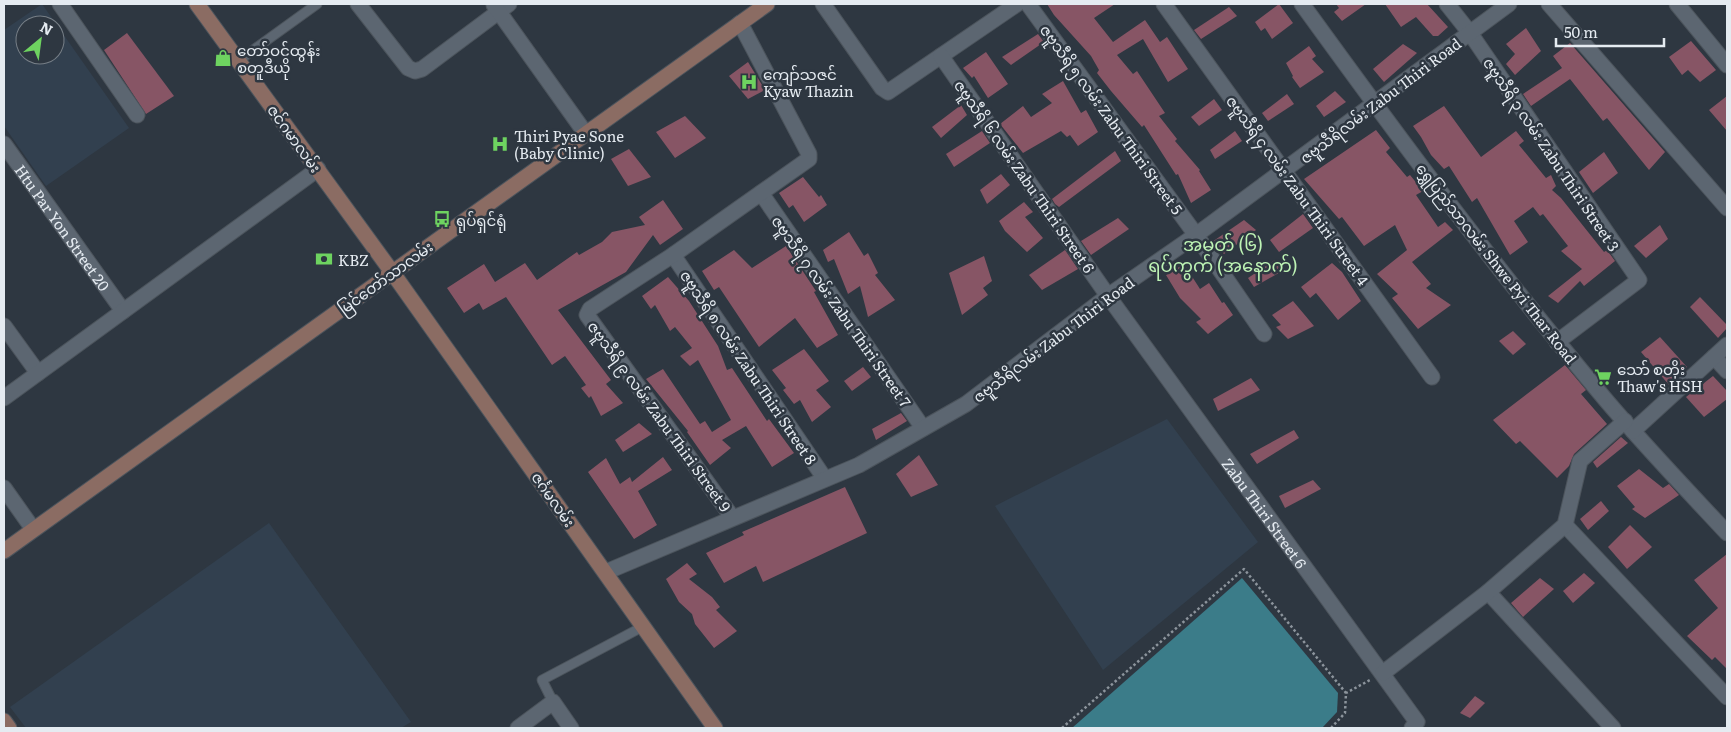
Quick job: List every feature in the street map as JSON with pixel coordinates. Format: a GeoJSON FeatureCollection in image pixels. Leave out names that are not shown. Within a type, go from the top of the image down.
{"type":"FeatureCollection","features":[{"type":"Feature","properties":{"kind":"main road","name":"ဇင်ဂမာလမ်း"},"geometry":{"type":"LineString","coordinates":[[197,4],[392,272]]}},
{"type":"Feature","properties":{"kind":"main road","name":"မြင်တော်သာလမ်း"},"geometry":{"type":"LineString","coordinates":[[4,551],[767,4]]}},
{"type":"Feature","properties":{"kind":"main road","name":"ဇင်္ဂမလမ်း"},"geometry":{"type":"LineString","coordinates":[[392,272],[715,728]]}},
{"type":"Feature","properties":{"kind":"main road"},"geometry":{"type":"LineString","coordinates":[[4,721],[9,728]]}},
{"type":"Feature","properties":{"kind":"street"},"geometry":{"type":"LineString","coordinates":[[60,4],[137,115]]}},
{"type":"Feature","properties":{"kind":"street"},"geometry":{"type":"LineString","coordinates":[[358,4],[408,68],[415,71],[422,69],[501,6],[586,134]]}},
{"type":"Feature","properties":{"kind":"street"},"geometry":{"type":"LineString","coordinates":[[823,4],[882,88],[888,92],[1017,4]]}},
{"type":"Feature","properties":{"kind":"street","name":"ဇဗူသီရိ ၅ လမ်း Zabu Thiri Street 5"},"geometry":{"type":"LineString","coordinates":[[1028,4],[1196,235],[1264,334]]}},
{"type":"Feature","properties":{"kind":"street","name":"ဇဗူသီရိ ၄ လမ်း Zabu Thiri Street 4"},"geometry":{"type":"LineString","coordinates":[[1164,4],[1432,377]]}},
{"type":"Feature","properties":{"kind":"street","name":"ရွှေပြည်သာလမ်း Shwe Pyi Thar Road"},"geometry":{"type":"LineString","coordinates":[[1302,4],[1374,104],[1557,342],[1629,426],[1727,533]]}},
{"type":"Feature","properties":{"kind":"street","name":"ဇဗူသီရိ ၃ လမ်း Zabu Thiri Street 3"},"geometry":{"type":"LineString","coordinates":[[1447,4],[1470,33],[1639,280],[1557,342]]}},
{"type":"Feature","properties":{"kind":"street","name":"ဇဗူသီရိလမ်း Zabu Thiri Road"},"geometry":{"type":"LineString","coordinates":[[606,572],[732,517],[859,465],[966,404],[1108,296],[1196,235],[1509,4]]}},
{"type":"Feature","properties":{"kind":"street"},"geometry":{"type":"LineString","coordinates":[[1549,4],[1727,208]]}},
{"type":"Feature","properties":{"kind":"street"},"geometry":{"type":"LineString","coordinates":[[1677,4],[1727,65]]}},
{"type":"Feature","properties":{"kind":"street"},"geometry":{"type":"LineString","coordinates":[[673,255],[809,159],[809,154],[740,23]]}},
{"type":"Feature","properties":{"kind":"street","name":"ဇဗူသီရိ ၆ လမ်း Zabu Thiri Street 6"},"geometry":{"type":"LineString","coordinates":[[941,56],[1108,296]]}},
{"type":"Feature","properties":{"kind":"street","name":"Htu Par Yon Street 20"},"geometry":{"type":"LineString","coordinates":[[4,144],[123,311]]}},
{"type":"Feature","properties":{"kind":"street"},"geometry":{"type":"LineString","coordinates":[[4,398],[318,169]]}},
{"type":"Feature","properties":{"kind":"street","name":"ဇဗူသီရိ ၇ လမ်း Zabu Thiri Street 7"},"geometry":{"type":"LineString","coordinates":[[761,193],[923,428]]}},
{"type":"Feature","properties":{"kind":"street","name":"ဇဗူသီရိ ၉ လမ်း Zabu Thiri Street 9"},"geometry":{"type":"LineString","coordinates":[[673,255],[590,309],[587,316],[732,517]]}},
{"type":"Feature","properties":{"kind":"street","name":"ဇဗူသီရိ ၈ လမ်း Zabu Thiri Street 8"},"geometry":{"type":"LineString","coordinates":[[673,255],[825,479]]}},
{"type":"Feature","properties":{"kind":"street","name":"Zabu Thiri Street 6"},"geometry":{"type":"LineString","coordinates":[[1108,296],[1383,673],[1417,722],[1412,728]]}},
{"type":"Feature","properties":{"kind":"street"},"geometry":{"type":"LineString","coordinates":[[4,326],[38,373]]}},
{"type":"Feature","properties":{"kind":"street"},"geometry":{"type":"LineString","coordinates":[[1383,673],[1488,592],[1565,525],[1580,462],[1629,426],[1727,345]]}},
{"type":"Feature","properties":{"kind":"street"},"geometry":{"type":"LineString","coordinates":[[1714,357],[1727,371]]}},
{"type":"Feature","properties":{"kind":"street"},"geometry":{"type":"LineString","coordinates":[[4,488],[33,530]]}},
{"type":"Feature","properties":{"kind":"street"},"geometry":{"type":"LineString","coordinates":[[1565,525],[1727,697]]}},
{"type":"Feature","properties":{"kind":"street"},"geometry":{"type":"LineString","coordinates":[[1488,592],[1613,728]]}},
{"type":"Feature","properties":{"kind":"street"},"geometry":{"type":"LineString","coordinates":[[518,728],[553,702],[571,728]]}},
{"type":"Feature","properties":{"kind":"lane"},"geometry":{"type":"LineString","coordinates":[[238,61],[317,4]]}},
{"type":"Feature","properties":{"kind":"lane"},"geometry":{"type":"LineString","coordinates":[[553,702],[542,680],[644,626]]}},
{"type":"Feature","properties":{"kind":"path"},"geometry":{"type":"LineString","coordinates":[[1062,728],[1244,569],[1346,693],[1345,713],[1331,728]]}},
{"type":"Feature","properties":{"kind":"path"},"geometry":{"type":"LineString","coordinates":[[1346,693],[1383,673]]}},
{"type":"Feature","properties":{"kind":"shaded area"},"geometry":{"type":"Polygon","coordinates":[[[42,4],[50,15],[26,15],[42,4]]]}},
{"type":"Feature","properties":{"kind":"shaded area"},"geometry":{"type":"Polygon","coordinates":[[[15,22],[15,65],[65,65],[65,37],[129,128],[46,186],[4,126],[4,30],[15,22]]]}},
{"type":"Feature","properties":{"kind":"shaded area"},"geometry":{"type":"Polygon","coordinates":[[[1167,419],[1258,542],[1103,670],[995,506],[1167,419]]]}},
{"type":"Feature","properties":{"kind":"shaded area"},"geometry":{"type":"Polygon","coordinates":[[[269,523],[411,722],[401,728],[26,728],[10,707],[269,523]]]}},
{"type":"Feature","properties":{"kind":"water"},"geometry":{"type":"Polygon","coordinates":[[[1242,578],[1338,693],[1337,712],[1322,728],[1072,728],[1242,578]]]}},
{"type":"Feature","properties":{"kind":"building"},"geometry":{"type":"Polygon","coordinates":[[[1047,4],[1115,4],[1094,18],[1113,42],[1145,20],[1160,42],[1167,37],[1188,69],[1168,82],[1143,39],[1117,55],[1133,74],[1137,71],[1165,113],[1159,116],[1177,139],[1175,141],[1200,170],[1211,190],[1191,203],[1178,174],[1176,175],[1144,125],[1142,127],[1111,91],[1097,73],[1099,70],[1091,56],[1054,15],[1047,4]]]}},
{"type":"Feature","properties":{"kind":"building"},"geometry":{"type":"Polygon","coordinates":[[[1279,4],[1293,23],[1272,39],[1265,28],[1261,31],[1255,22],[1279,4]]]}},
{"type":"Feature","properties":{"kind":"building"},"geometry":{"type":"Polygon","coordinates":[[[1336,4],[1366,4],[1342,21],[1334,12],[1339,8],[1336,4]]]}},
{"type":"Feature","properties":{"kind":"building"},"geometry":{"type":"Polygon","coordinates":[[[1385,4],[1427,4],[1448,27],[1438,36],[1433,36],[1416,17],[1401,27],[1385,4]]]}},
{"type":"Feature","properties":{"kind":"building"},"geometry":{"type":"Polygon","coordinates":[[[1229,7],[1237,16],[1201,39],[1194,30],[1229,7]]]}},
{"type":"Feature","properties":{"kind":"building"},"geometry":{"type":"Polygon","coordinates":[[[1526,28],[1541,51],[1515,75],[1506,64],[1515,54],[1506,44],[1526,28]]]}},
{"type":"Feature","properties":{"kind":"building"},"geometry":{"type":"Polygon","coordinates":[[[127,33],[174,96],[146,114],[104,50],[127,33]]]}},
{"type":"Feature","properties":{"kind":"building"},"geometry":{"type":"Polygon","coordinates":[[[1038,34],[1044,42],[1011,65],[1002,57],[1038,34]]]}},
{"type":"Feature","properties":{"kind":"building"},"geometry":{"type":"Polygon","coordinates":[[[1691,41],[1716,70],[1700,82],[1688,70],[1682,75],[1669,57],[1691,41]]]}},
{"type":"Feature","properties":{"kind":"building"},"geometry":{"type":"Polygon","coordinates":[[[1570,43],[1665,152],[1649,170],[1607,118],[1603,121],[1570,79],[1531,106],[1523,94],[1562,68],[1553,56],[1570,43]]]}},
{"type":"Feature","properties":{"kind":"building"},"geometry":{"type":"Polygon","coordinates":[[[1403,44],[1417,53],[1384,82],[1373,69],[1403,44]]]}},
{"type":"Feature","properties":{"kind":"building"},"geometry":{"type":"Polygon","coordinates":[[[1309,46],[1316,56],[1312,59],[1324,72],[1300,88],[1292,77],[1286,63],[1309,46]]]}},
{"type":"Feature","properties":{"kind":"building"},"geometry":{"type":"Polygon","coordinates":[[[986,52],[1008,84],[988,98],[974,76],[972,78],[963,68],[986,52]]]}},
{"type":"Feature","properties":{"kind":"building","name":"ကျော်သဇင် Kyaw Thazin"},"geometry":{"type":"Polygon","coordinates":[[[748,62],[765,90],[748,99],[729,76],[748,62]]]}},
{"type":"Feature","properties":{"kind":"building"},"geometry":{"type":"Polygon","coordinates":[[[1063,81],[1081,113],[1086,110],[1098,132],[1078,146],[1070,135],[1067,137],[1061,131],[1023,153],[1000,124],[1023,106],[1031,117],[1052,103],[1042,94],[1063,81]]]}},
{"type":"Feature","properties":{"kind":"building"},"geometry":{"type":"Polygon","coordinates":[[[1335,91],[1346,102],[1324,117],[1316,106],[1335,91]]]}},
{"type":"Feature","properties":{"kind":"building"},"geometry":{"type":"Polygon","coordinates":[[[1287,94],[1294,104],[1268,121],[1262,113],[1287,94]]]}},
{"type":"Feature","properties":{"kind":"building"},"geometry":{"type":"Polygon","coordinates":[[[1727,96],[1727,131],[1709,110],[1727,96]]]}},
{"type":"Feature","properties":{"kind":"building"},"geometry":{"type":"Polygon","coordinates":[[[1214,99],[1222,110],[1199,126],[1191,117],[1214,99]]]}},
{"type":"Feature","properties":{"kind":"building"},"geometry":{"type":"Polygon","coordinates":[[[961,105],[967,115],[941,138],[932,127],[961,105]]]}},
{"type":"Feature","properties":{"kind":"building"},"geometry":{"type":"Polygon","coordinates":[[[1444,106],[1481,157],[1516,131],[1524,141],[1519,145],[1546,178],[1551,175],[1556,186],[1552,190],[1561,198],[1604,252],[1607,250],[1615,261],[1584,286],[1580,281],[1558,303],[1548,296],[1582,269],[1561,251],[1568,246],[1543,214],[1540,216],[1533,207],[1514,221],[1528,242],[1510,255],[1477,198],[1472,202],[1449,166],[1444,169],[1431,155],[1413,126],[1444,106]]]}},
{"type":"Feature","properties":{"kind":"building"},"geometry":{"type":"Polygon","coordinates":[[[685,116],[706,138],[675,158],[656,132],[685,116]]]}},
{"type":"Feature","properties":{"kind":"building"},"geometry":{"type":"Polygon","coordinates":[[[1376,130],[1390,148],[1386,152],[1407,177],[1410,175],[1423,191],[1416,195],[1438,227],[1445,222],[1453,230],[1412,262],[1431,284],[1426,288],[1451,305],[1418,329],[1392,298],[1398,294],[1377,274],[1407,250],[1395,225],[1364,246],[1342,217],[1339,219],[1304,179],[1376,130]]]}},
{"type":"Feature","properties":{"kind":"building"},"geometry":{"type":"Polygon","coordinates":[[[982,131],[990,143],[954,167],[946,154],[982,131]]]}},
{"type":"Feature","properties":{"kind":"building"},"geometry":{"type":"Polygon","coordinates":[[[1235,131],[1242,141],[1215,159],[1210,150],[1235,131]]]}},
{"type":"Feature","properties":{"kind":"building"},"geometry":{"type":"Polygon","coordinates":[[[629,149],[651,177],[628,186],[611,159],[629,149]]]}},
{"type":"Feature","properties":{"kind":"building"},"geometry":{"type":"Polygon","coordinates":[[[1115,151],[1121,161],[1059,207],[1055,204],[1052,199],[1115,151]]]}},
{"type":"Feature","properties":{"kind":"building"},"geometry":{"type":"Polygon","coordinates":[[[1604,152],[1618,173],[1593,193],[1579,172],[1604,152]]]}},
{"type":"Feature","properties":{"kind":"building"},"geometry":{"type":"Polygon","coordinates":[[[1001,174],[1010,185],[987,204],[980,190],[1001,174]]]}},
{"type":"Feature","properties":{"kind":"building"},"geometry":{"type":"Polygon","coordinates":[[[803,177],[819,197],[821,195],[827,205],[804,222],[793,205],[789,208],[779,193],[803,177]]]}},
{"type":"Feature","properties":{"kind":"building"},"geometry":{"type":"Polygon","coordinates":[[[663,200],[683,229],[660,245],[653,235],[626,272],[558,310],[611,380],[606,384],[623,403],[601,416],[591,396],[589,398],[581,388],[586,385],[565,356],[552,365],[506,297],[483,310],[479,303],[464,313],[447,288],[484,264],[495,282],[525,263],[537,280],[577,252],[579,255],[602,242],[612,232],[645,225],[639,217],[663,200]]]}},
{"type":"Feature","properties":{"kind":"building"},"geometry":{"type":"Polygon","coordinates":[[[1024,202],[1033,212],[1025,217],[1043,238],[1027,252],[1005,231],[999,221],[1024,202]]]}},
{"type":"Feature","properties":{"kind":"building"},"geometry":{"type":"Polygon","coordinates":[[[1303,214],[1313,228],[1279,252],[1270,240],[1303,214]]]}},
{"type":"Feature","properties":{"kind":"building"},"geometry":{"type":"Polygon","coordinates":[[[1118,218],[1129,229],[1091,255],[1081,241],[1118,218]]]}},
{"type":"Feature","properties":{"kind":"building"},"geometry":{"type":"Polygon","coordinates":[[[1244,220],[1256,230],[1224,254],[1212,242],[1244,220]]]}},
{"type":"Feature","properties":{"kind":"building"},"geometry":{"type":"Polygon","coordinates":[[[1660,225],[1668,239],[1646,258],[1634,246],[1660,225]]]}},
{"type":"Feature","properties":{"kind":"building"},"geometry":{"type":"Polygon","coordinates":[[[849,232],[864,256],[868,253],[878,273],[875,275],[895,300],[868,317],[860,286],[848,294],[834,259],[828,262],[823,250],[849,232]]]}},
{"type":"Feature","properties":{"kind":"building"},"geometry":{"type":"Polygon","coordinates":[[[786,246],[816,291],[814,292],[838,335],[817,348],[795,318],[759,347],[719,287],[714,290],[702,271],[734,250],[752,268],[786,246]]]}},
{"type":"Feature","properties":{"kind":"building"},"geometry":{"type":"Polygon","coordinates":[[[1065,250],[1078,269],[1042,290],[1029,275],[1065,250]]]}},
{"type":"Feature","properties":{"kind":"building"},"geometry":{"type":"Polygon","coordinates":[[[984,256],[992,281],[983,288],[988,295],[962,315],[949,273],[984,256]]]}},
{"type":"Feature","properties":{"kind":"building"},"geometry":{"type":"Polygon","coordinates":[[[1275,260],[1284,270],[1254,287],[1248,278],[1275,260]]]}},
{"type":"Feature","properties":{"kind":"building"},"geometry":{"type":"Polygon","coordinates":[[[1332,263],[1342,272],[1361,301],[1338,320],[1316,293],[1310,298],[1301,287],[1332,263]]]}},
{"type":"Feature","properties":{"kind":"building"},"geometry":{"type":"Polygon","coordinates":[[[1184,264],[1200,289],[1209,283],[1222,303],[1224,302],[1233,315],[1208,334],[1196,322],[1201,319],[1180,298],[1166,275],[1184,264]]]}},
{"type":"Feature","properties":{"kind":"building"},"geometry":{"type":"Polygon","coordinates":[[[668,277],[689,301],[718,346],[727,370],[732,368],[767,421],[769,419],[794,453],[772,467],[746,426],[722,440],[731,448],[710,465],[688,431],[646,379],[663,369],[700,424],[705,421],[712,432],[731,420],[698,360],[690,366],[680,356],[692,348],[675,327],[670,331],[655,305],[651,309],[642,296],[668,277]]]}},
{"type":"Feature","properties":{"kind":"building"},"geometry":{"type":"Polygon","coordinates":[[[1700,297],[1727,325],[1727,328],[1718,338],[1690,307],[1700,297]]]}},
{"type":"Feature","properties":{"kind":"building"},"geometry":{"type":"Polygon","coordinates":[[[1293,301],[1314,326],[1288,339],[1276,327],[1281,325],[1272,315],[1293,301]]]}},
{"type":"Feature","properties":{"kind":"building"},"geometry":{"type":"Polygon","coordinates":[[[1513,331],[1526,344],[1513,355],[1499,341],[1513,331]]]}},
{"type":"Feature","properties":{"kind":"building"},"geometry":{"type":"Polygon","coordinates":[[[1660,337],[1687,367],[1669,385],[1641,352],[1660,337]]]}},
{"type":"Feature","properties":{"kind":"building"},"geometry":{"type":"Polygon","coordinates":[[[804,349],[829,381],[816,390],[831,407],[812,422],[800,400],[794,404],[783,390],[786,388],[772,370],[804,349]]]}},
{"type":"Feature","properties":{"kind":"building"},"geometry":{"type":"Polygon","coordinates":[[[1565,365],[1586,390],[1581,394],[1607,424],[1574,454],[1569,466],[1557,478],[1520,441],[1516,444],[1493,420],[1565,365]]]}},
{"type":"Feature","properties":{"kind":"building"},"geometry":{"type":"Polygon","coordinates":[[[863,367],[871,377],[852,391],[844,381],[863,367]]]}},
{"type":"Feature","properties":{"kind":"building"},"geometry":{"type":"Polygon","coordinates":[[[1713,376],[1727,391],[1727,399],[1704,417],[1686,397],[1713,376]]]}},
{"type":"Feature","properties":{"kind":"building"},"geometry":{"type":"Polygon","coordinates":[[[1251,378],[1260,390],[1218,411],[1213,399],[1251,378]]]}},
{"type":"Feature","properties":{"kind":"building"},"geometry":{"type":"Polygon","coordinates":[[[901,413],[907,421],[876,440],[872,429],[901,413]]]}},
{"type":"Feature","properties":{"kind":"building"},"geometry":{"type":"Polygon","coordinates":[[[639,423],[652,434],[623,452],[615,440],[639,423]]]}},
{"type":"Feature","properties":{"kind":"building"},"geometry":{"type":"Polygon","coordinates":[[[1294,430],[1299,438],[1257,464],[1250,454],[1294,430]]]}},
{"type":"Feature","properties":{"kind":"building"},"geometry":{"type":"Polygon","coordinates":[[[1621,437],[1628,443],[1597,468],[1593,462],[1621,437]]]}},
{"type":"Feature","properties":{"kind":"building"},"geometry":{"type":"Polygon","coordinates":[[[919,455],[938,485],[911,497],[896,474],[919,455]]]}},
{"type":"Feature","properties":{"kind":"building"},"geometry":{"type":"Polygon","coordinates":[[[663,457],[672,470],[638,491],[657,525],[634,539],[588,472],[606,458],[620,484],[630,477],[632,482],[663,457]]]}},
{"type":"Feature","properties":{"kind":"building"},"geometry":{"type":"Polygon","coordinates":[[[1639,469],[1663,488],[1669,484],[1679,495],[1645,518],[1632,509],[1635,507],[1617,486],[1639,469]]]}},
{"type":"Feature","properties":{"kind":"building"},"geometry":{"type":"Polygon","coordinates":[[[1313,480],[1321,489],[1285,508],[1279,496],[1313,480]]]}},
{"type":"Feature","properties":{"kind":"building"},"geometry":{"type":"Polygon","coordinates":[[[845,487],[867,533],[763,582],[756,566],[724,583],[706,553],[744,535],[742,532],[845,487]]]}},
{"type":"Feature","properties":{"kind":"building"},"geometry":{"type":"Polygon","coordinates":[[[1601,501],[1609,511],[1588,530],[1580,519],[1601,501]]]}},
{"type":"Feature","properties":{"kind":"building"},"geometry":{"type":"Polygon","coordinates":[[[1630,525],[1652,547],[1627,569],[1608,547],[1630,525]]]}},
{"type":"Feature","properties":{"kind":"building"},"geometry":{"type":"Polygon","coordinates":[[[1727,554],[1727,669],[1715,657],[1712,660],[1687,636],[1718,608],[1694,580],[1727,554]]]}},
{"type":"Feature","properties":{"kind":"building"},"geometry":{"type":"Polygon","coordinates":[[[687,563],[697,574],[689,579],[712,597],[720,607],[716,610],[737,631],[714,648],[695,624],[692,614],[679,602],[666,579],[687,563]]]}},
{"type":"Feature","properties":{"kind":"building"},"geometry":{"type":"Polygon","coordinates":[[[1584,573],[1595,583],[1573,603],[1563,591],[1584,573]]]}},
{"type":"Feature","properties":{"kind":"building"},"geometry":{"type":"Polygon","coordinates":[[[1540,578],[1554,589],[1523,617],[1511,603],[1540,578]]]}},
{"type":"Feature","properties":{"kind":"building"},"geometry":{"type":"Polygon","coordinates":[[[1475,696],[1485,703],[1470,718],[1460,713],[1475,696]]]}},
{"type":"Feature","properties":{"kind":"place","name":"တော်ဝင်ထွန်း စတူဒီယို"},"geometry":{"type":"Point","coordinates":[223,58]}},
{"type":"Feature","properties":{"kind":"place","name":"ကျော်သဇင် Kyaw Thazin"},"geometry":{"type":"Point","coordinates":[749,82]}},
{"type":"Feature","properties":{"kind":"place","name":"Thiri Pyae Sone (Baby Clinic)"},"geometry":{"type":"Point","coordinates":[500,144]}},
{"type":"Feature","properties":{"kind":"place","name":"ရုပ်ရှင်ရုံ"},"geometry":{"type":"Point","coordinates":[442,219]}},
{"type":"Feature","properties":{"kind":"place","name":"KBZ"},"geometry":{"type":"Point","coordinates":[324,259]}},
{"type":"Feature","properties":{"kind":"place","name":"သော် စတိုး Thaw's HSH"},"geometry":{"type":"Point","coordinates":[1603,377]}},
{"type":"Feature","properties":{"kind":"district","name":"အမှတ် (၆) ရပ်ကွက် (အနောက်)"},"geometry":{"type":"Point","coordinates":[1223,253]}}]}
